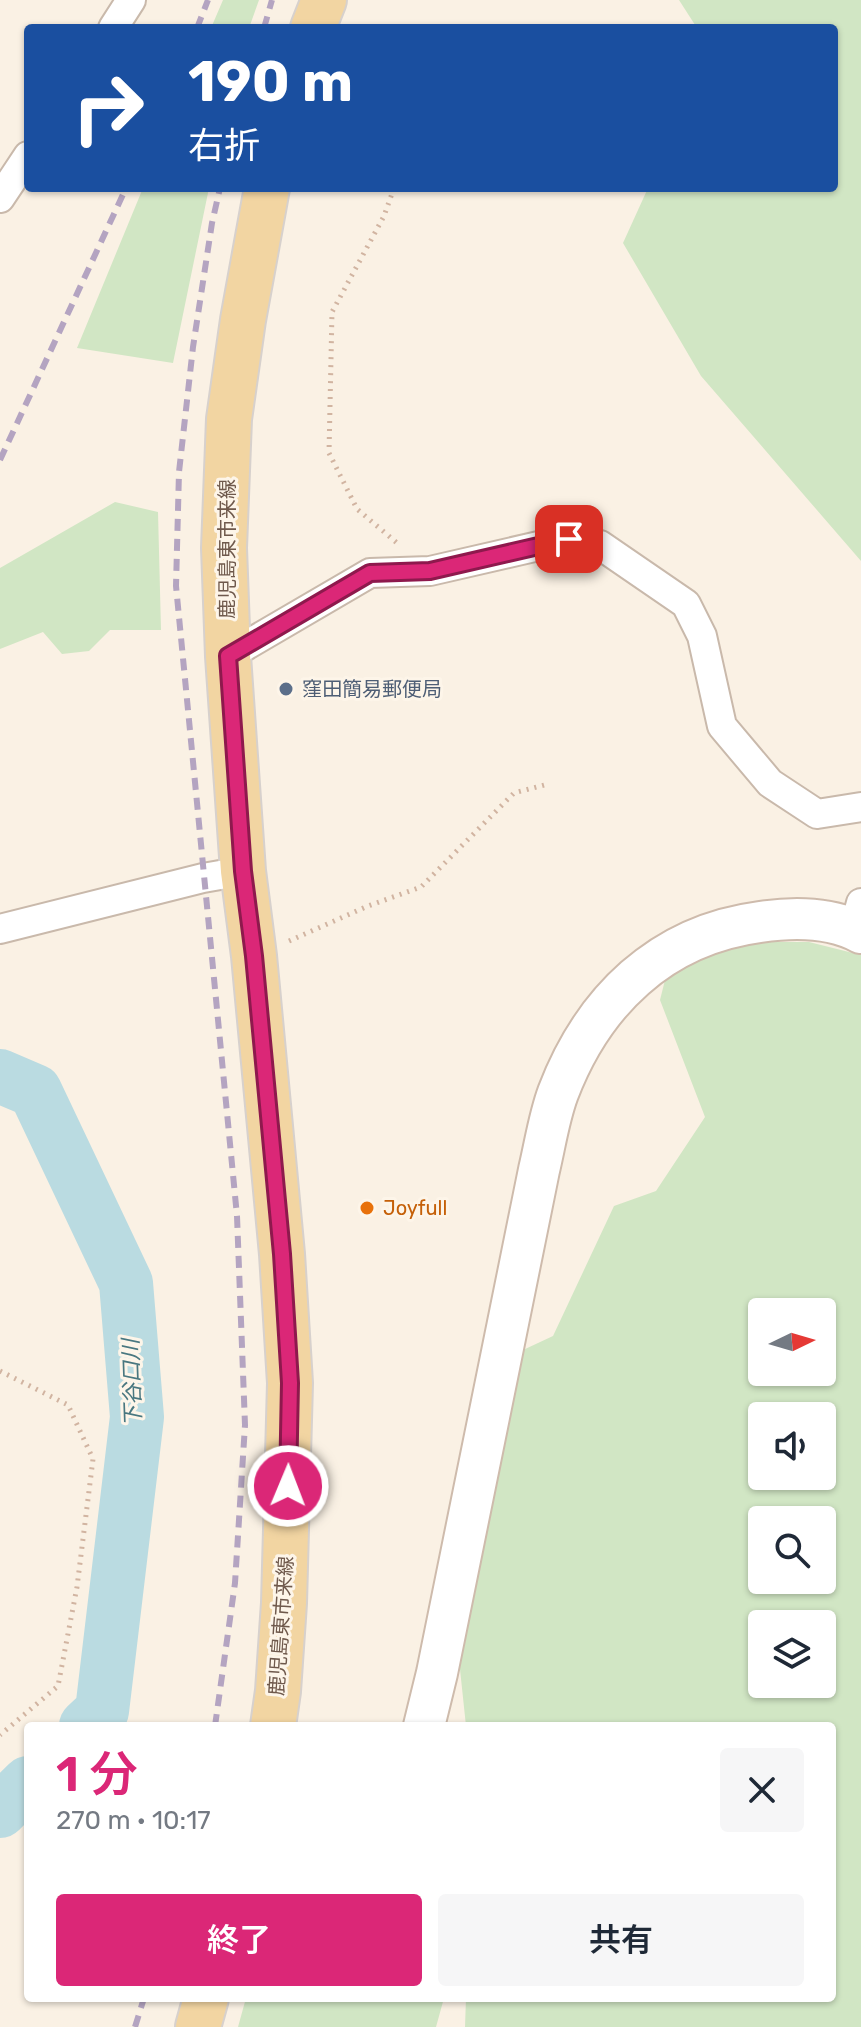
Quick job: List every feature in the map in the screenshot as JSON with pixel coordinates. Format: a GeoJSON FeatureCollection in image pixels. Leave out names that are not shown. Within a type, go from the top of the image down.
{"type":"FeatureCollection","features":[{"type":"Feature","properties":{"kind":"main road"},"geometry":{"type":"LineString","coordinates":[[315,24],[324,0]]}},
{"type":"Feature","properties":{"kind":"main road","name":"鹿児島東市来線"},"geometry":{"type":"LineString","coordinates":[[266,192],[229,419],[224,548],[243,871],[282,1254],[290,1383],[284,1603],[274,1722]]}},
{"type":"Feature","properties":{"kind":"main road"},"geometry":{"type":"LineString","coordinates":[[198,2027],[205,2002]]}},
{"type":"Feature","properties":{"kind":"street"},"geometry":{"type":"LineString","coordinates":[[116,24],[131,0]]}},
{"type":"Feature","properties":{"kind":"street"},"geometry":{"type":"LineString","coordinates":[[0,198],[24,162]]}},
{"type":"Feature","properties":{"kind":"street"},"geometry":{"type":"LineString","coordinates":[[228,656],[370,573],[430,571],[569,539],[600,545],[686,604],[702,636],[722,726],[770,783],[817,814],[861,807]]}},
{"type":"Feature","properties":{"kind":"street"},"geometry":{"type":"LineString","coordinates":[[0,929],[203,878],[243,871]]}},
{"type":"Feature","properties":{"kind":"street"},"geometry":{"type":"LineString","coordinates":[[425,1722],[539,1170],[557,1094],[585,1037],[611,1000],[666,954],[689,940],[715,930],[774,920],[859,922]]}},
{"type":"Feature","properties":{"kind":"path"},"geometry":{"type":"LineString","coordinates":[[393,192],[384,216],[332,312],[329,453],[357,509],[430,571]]}},
{"type":"Feature","properties":{"kind":"path"},"geometry":{"type":"LineString","coordinates":[[254,956],[368,906],[421,887],[514,793],[548,784]]}},
{"type":"Feature","properties":{"kind":"path"},"geometry":{"type":"LineString","coordinates":[[0,1371],[68,1405],[93,1459],[77,1587],[58,1686],[0,1735]]}},
{"type":"Feature","properties":{"kind":"green space"},"geometry":{"type":"Polygon","coordinates":[[[223,0],[259,0],[250,24],[213,24],[223,0]]]}},
{"type":"Feature","properties":{"kind":"green space"},"geometry":{"type":"Polygon","coordinates":[[[679,0],[861,0],[861,561],[701,376],[623,243],[646,192],[838,192],[838,24],[694,24],[679,0]]]}},
{"type":"Feature","properties":{"kind":"green space"},"geometry":{"type":"Polygon","coordinates":[[[141,192],[208,192],[173,363],[77,348],[141,192]]]}},
{"type":"Feature","properties":{"kind":"green space"},"geometry":{"type":"Polygon","coordinates":[[[115,502],[158,512],[161,630],[110,630],[89,651],[62,654],[43,632],[0,649],[0,568],[115,502]]]}},
{"type":"Feature","properties":{"kind":"green space"},"geometry":{"type":"Polygon","coordinates":[[[751,942],[809,942],[861,955],[861,2027],[465,2027],[466,2002],[836,2002],[836,1722],[466,1722],[457,1641],[508,1357],[553,1336],[614,1206],[656,1191],[705,1117],[660,1000],[665,980],[712,950],[751,942]]]}},
{"type":"Feature","properties":{"kind":"green space"},"geometry":{"type":"Polygon","coordinates":[[[245,2002],[443,2002],[436,2027],[238,2027],[245,2002]]]}},
{"type":"Feature","properties":{"kind":"waterway","name":"下谷口川"},"geometry":{"type":"LineString","coordinates":[[0,1076],[35,1091],[126,1283],[137,1417],[102,1711],[90,1722]]}},
{"type":"Feature","properties":{"kind":"waterway","name":"下谷口川"},"geometry":{"type":"LineString","coordinates":[[0,1811],[24,1787]]}},
{"type":"Feature","properties":{"kind":"railway"},"geometry":{"type":"LineString","coordinates":[[199,24],[208,0]]}},
{"type":"Feature","properties":{"kind":"railway"},"geometry":{"type":"LineString","coordinates":[[265,24],[272,0]]}},
{"type":"Feature","properties":{"kind":"railway"},"geometry":{"type":"LineString","coordinates":[[0,460],[124,192]]}},
{"type":"Feature","properties":{"kind":"railway"},"geometry":{"type":"LineString","coordinates":[[216,1722],[235,1583],[245,1425],[237,1216],[176,586],[179,472],[193,347],[219,192]]}},
{"type":"Feature","properties":{"kind":"railway"},"geometry":{"type":"LineString","coordinates":[[135,2027],[143,2002]]}},
{"type":"Feature","properties":{"kind":"place","name":"窪田簡易郵便局"},"geometry":{"type":"Point","coordinates":[286,689]}},
{"type":"Feature","properties":{"kind":"place","name":"Joyfull"},"geometry":{"type":"Point","coordinates":[367,1208]}},
{"type":"Feature","properties":{"kind":"route"},"geometry":{"type":"LineString","coordinates":[[288,1486],[290,1383],[282,1254],[243,871],[228,656],[370,573],[430,571],[569,539]]}}]}
